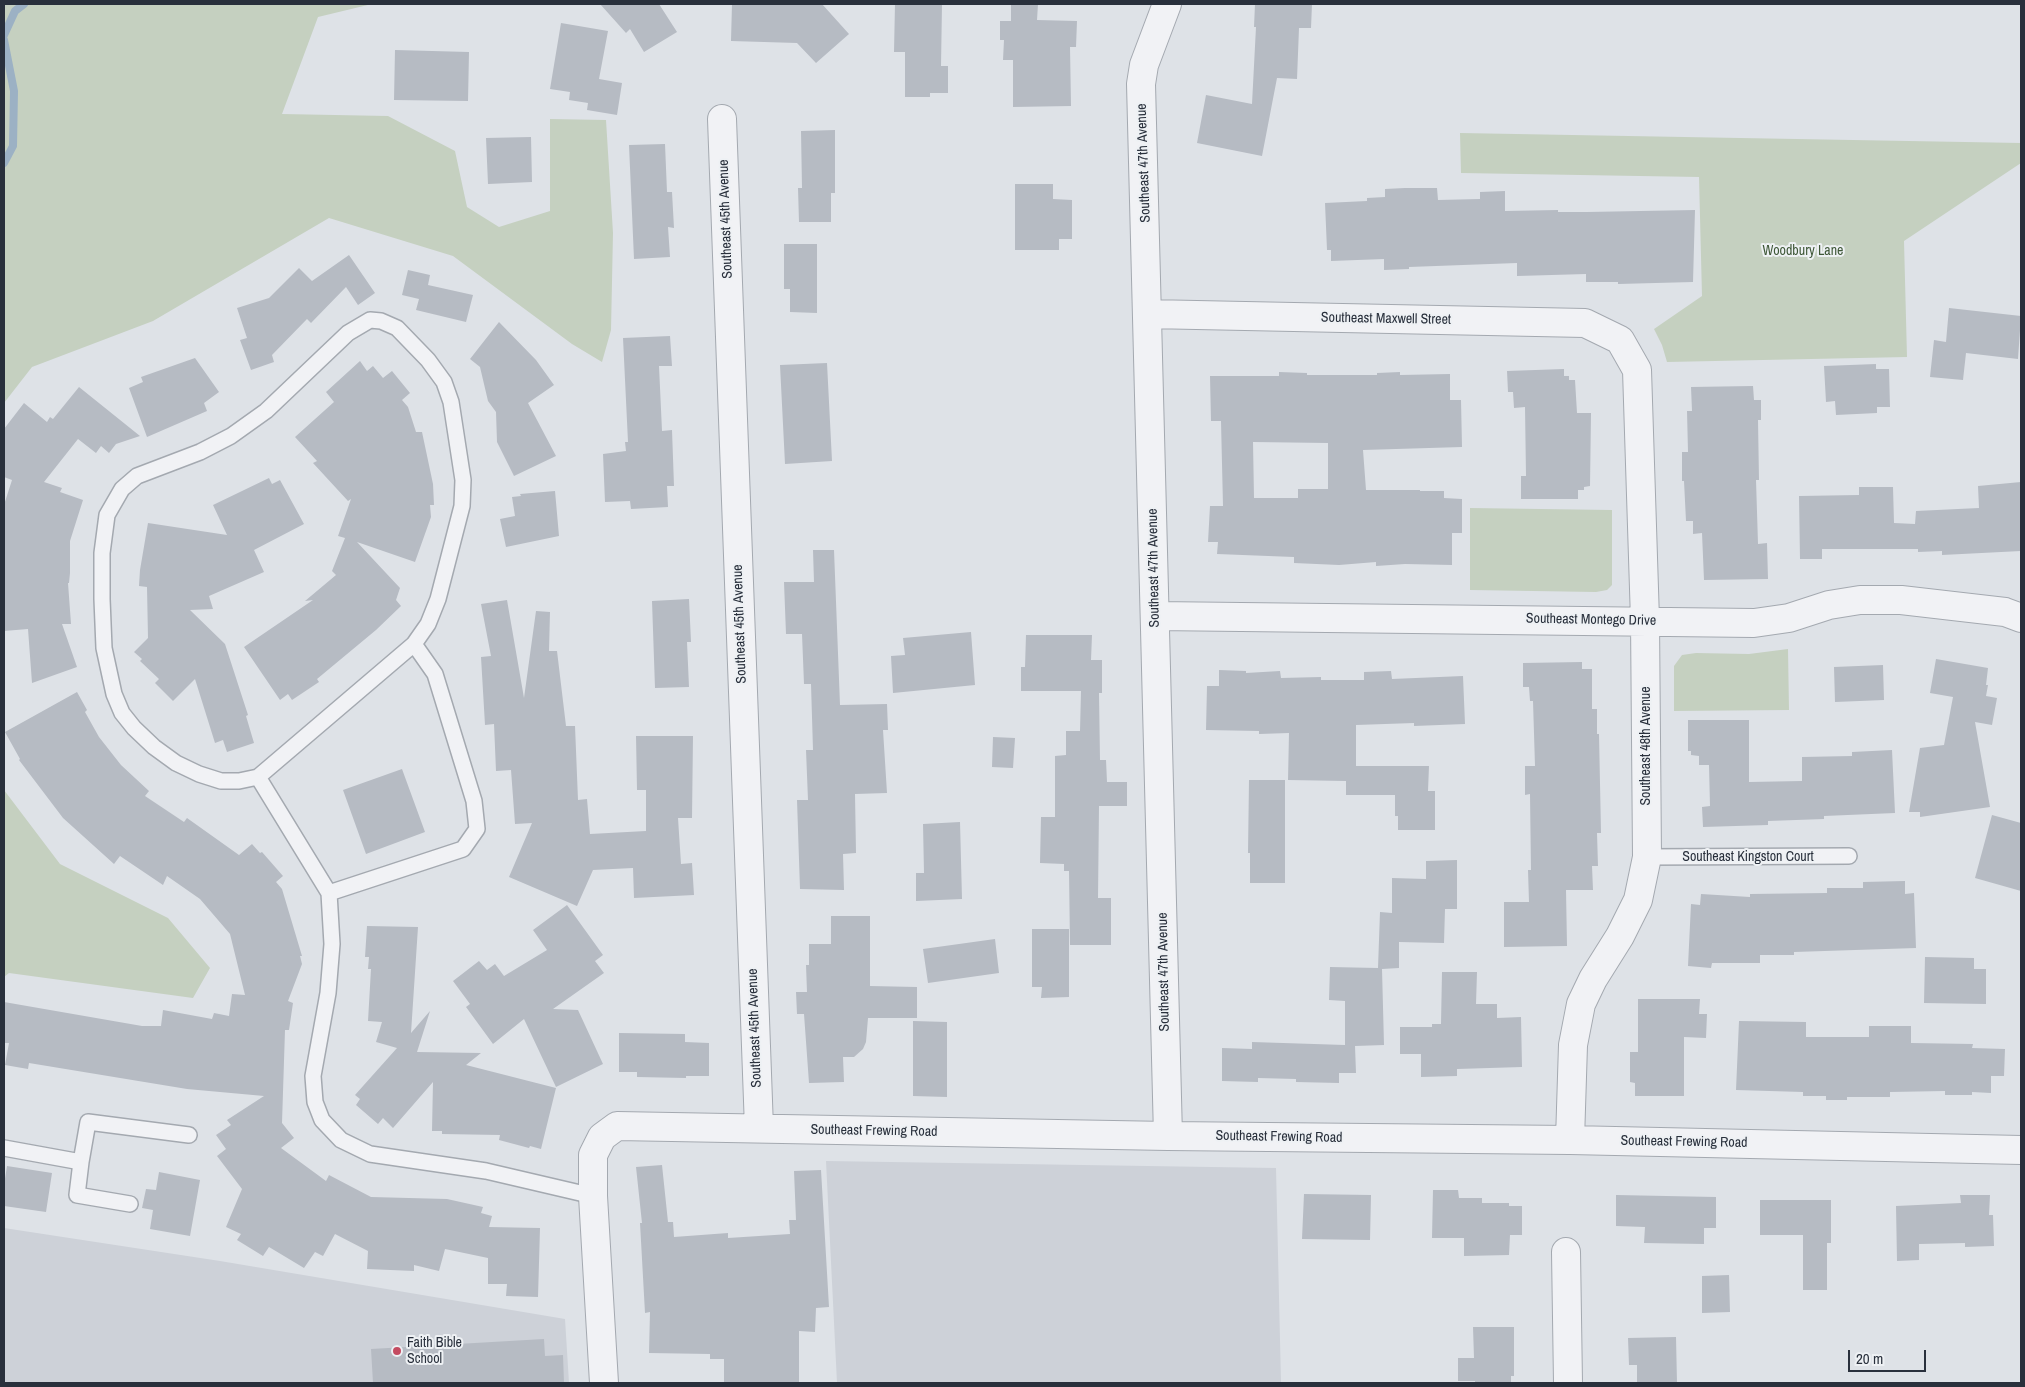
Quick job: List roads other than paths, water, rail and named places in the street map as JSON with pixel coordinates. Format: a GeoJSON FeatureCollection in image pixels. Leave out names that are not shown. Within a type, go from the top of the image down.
{"type":"FeatureCollection","features":[{"type":"Feature","properties":{"kind":"street","name":"Southeast 47th Avenue"},"geometry":{"type":"LineString","coordinates":[[1167,4],[1144,65],[1141,84],[1168,1136]]}},
{"type":"Feature","properties":{"kind":"street","name":"Southeast 45th Avenue"},"geometry":{"type":"LineString","coordinates":[[722,119],[759,1128]]}},
{"type":"Feature","properties":{"kind":"street","name":"Southeast Maxwell Street"},"geometry":{"type":"LineString","coordinates":[[1148,314],[1585,323],[1620,340]]}},
{"type":"Feature","properties":{"kind":"street","name":"Southeast 48th Avenue"},"geometry":{"type":"LineString","coordinates":[[1570,1140],[1573,1046],[1581,1004],[1593,978],[1620,936],[1638,900],[1647,857],[1645,620],[1637,370],[1620,340]]}},
{"type":"Feature","properties":{"kind":"street","name":"Southeast Montego Drive"},"geometry":{"type":"LineString","coordinates":[[1156,616],[1645,620],[1754,623],[1789,618],[1829,605],[1860,600],[1901,600],[2004,612],[2021,618]]}},
{"type":"Feature","properties":{"kind":"street","name":"Southeast Frewing Road"},"geometry":{"type":"LineString","coordinates":[[593,1196],[593,1155],[602,1137],[617,1126],[1168,1136],[1570,1140],[2021,1150]]}},
{"type":"Feature","properties":{"kind":"street"},"geometry":{"type":"LineString","coordinates":[[593,1196],[604,1383]]}},
{"type":"Feature","properties":{"kind":"street"},"geometry":{"type":"LineString","coordinates":[[1566,1252],[1568,1383]]}},
{"type":"Feature","properties":{"kind":"lane"},"geometry":{"type":"LineString","coordinates":[[370,320],[381,321],[397,328],[428,360],[444,382],[456,422],[464,480],[462,506],[438,598],[428,624],[414,644],[258,777],[239,781],[221,780],[199,774],[176,763],[154,747],[134,728],[122,713],[114,694],[104,648],[102,553],[107,516],[122,489],[137,476],[200,452],[231,436],[266,411],[348,333],[370,320]]}},
{"type":"Feature","properties":{"kind":"lane"},"geometry":{"type":"LineString","coordinates":[[329,893],[462,849],[477,829],[474,800],[435,674],[414,644]]}},
{"type":"Feature","properties":{"kind":"lane"},"geometry":{"type":"LineString","coordinates":[[258,777],[329,893],[332,944],[328,993],[313,1076],[315,1102],[322,1120],[340,1140],[370,1154],[486,1171],[593,1196]]}},
{"type":"Feature","properties":{"kind":"lane","name":"Southeast Kingston Court"},"geometry":{"type":"LineString","coordinates":[[1647,857],[1849,856]]}},
{"type":"Feature","properties":{"kind":"lane"},"geometry":{"type":"LineString","coordinates":[[130,1204],[77,1195],[88,1122],[189,1135]]}},
{"type":"Feature","properties":{"kind":"lane"},"geometry":{"type":"LineString","coordinates":[[4,1148],[81,1162]]}},
{"type":"Feature","properties":{"kind":"waterway"},"geometry":{"type":"LineString","coordinates":[[4,35],[15,11],[24,4]]}},
{"type":"Feature","properties":{"kind":"waterway"},"geometry":{"type":"LineString","coordinates":[[4,40],[14,91],[13,146],[4,163]]}},
{"type":"Feature","properties":{"kind":"place","name":"Faith Bible School"},"geometry":{"type":"Point","coordinates":[397,1351]}},
{"type":"Feature","properties":{"kind":"park label","name":"Woodbury Lane"},"geometry":{"type":"Point","coordinates":[1803,251]}}]}
